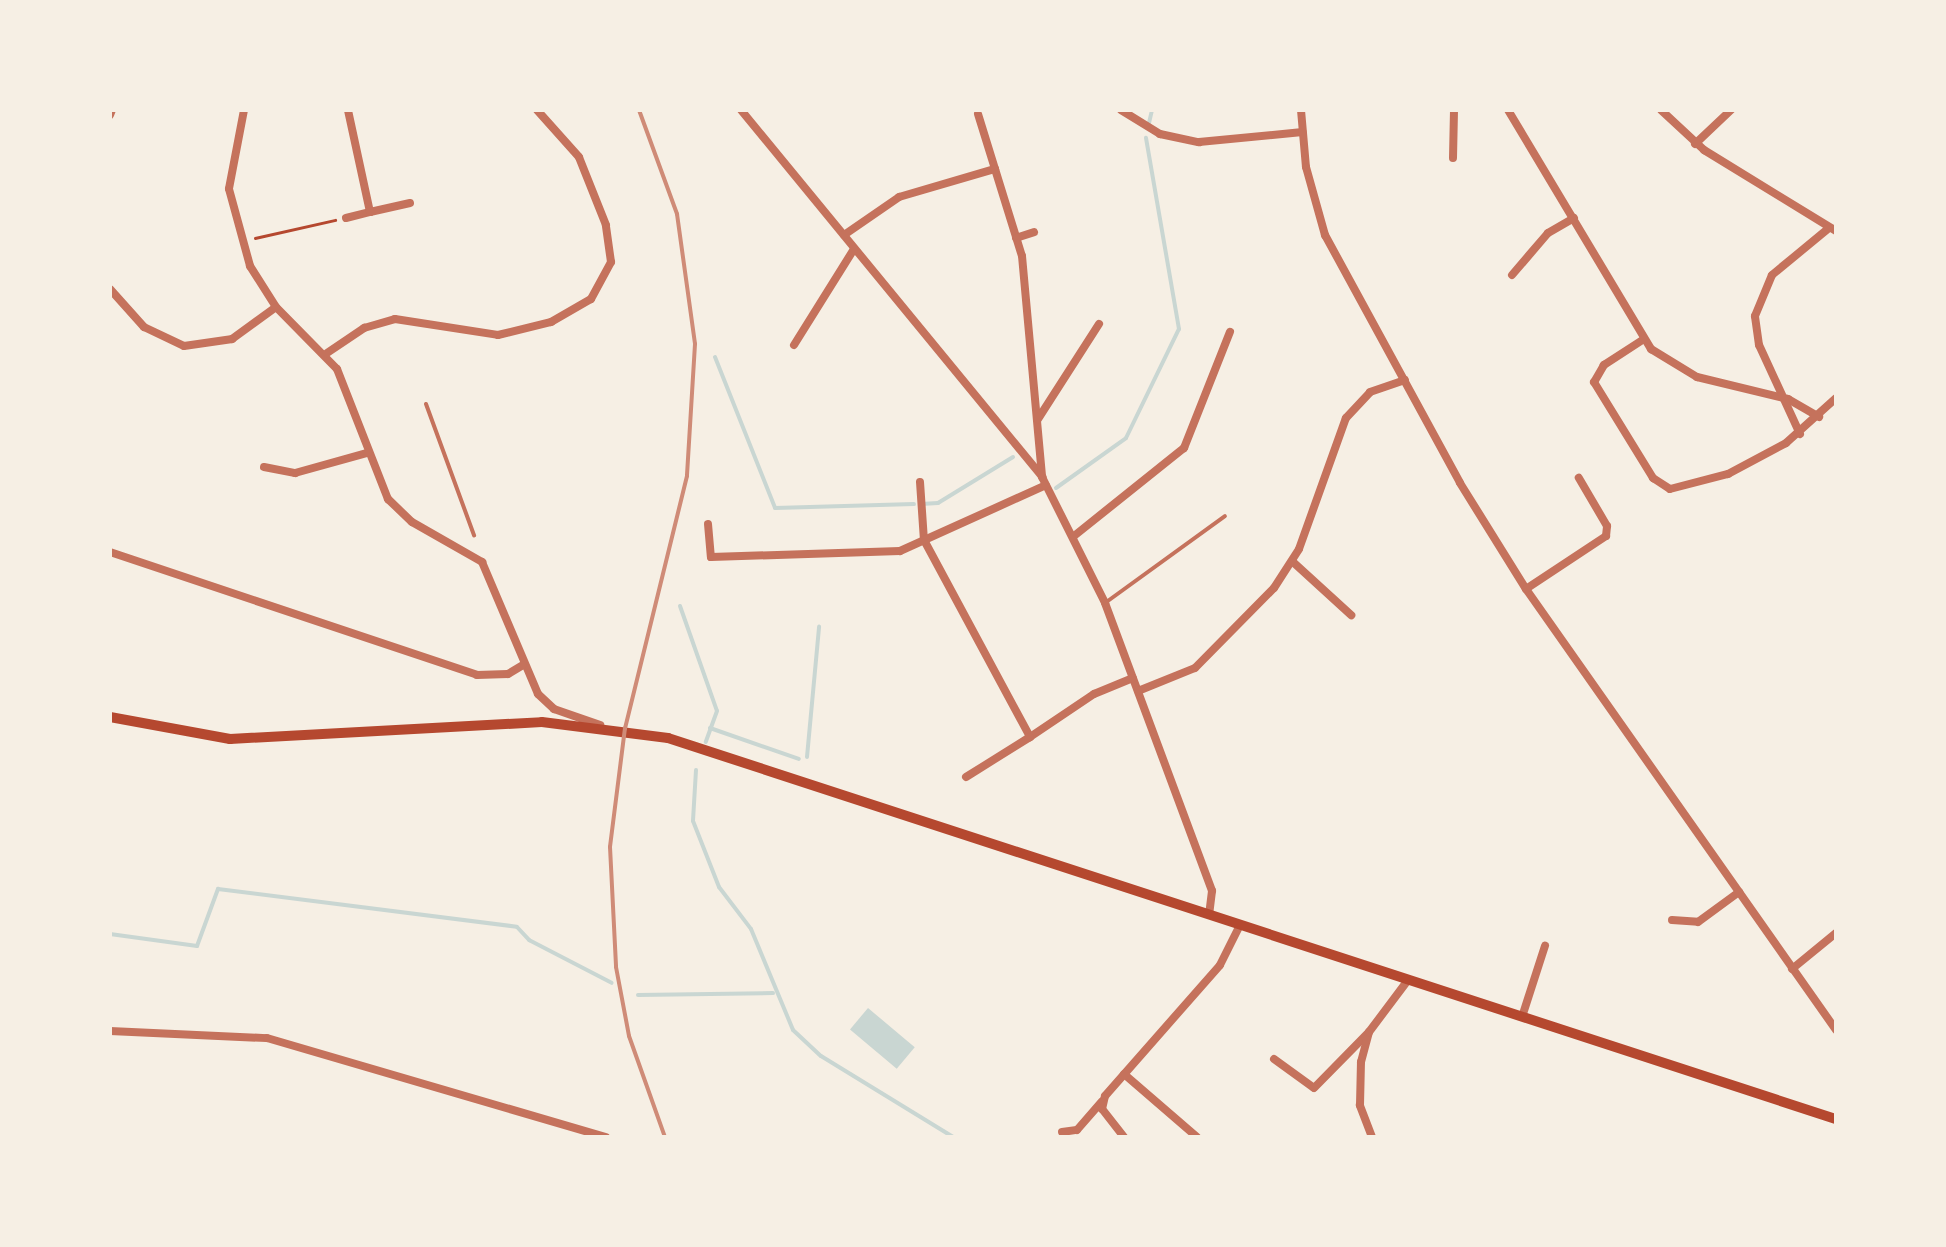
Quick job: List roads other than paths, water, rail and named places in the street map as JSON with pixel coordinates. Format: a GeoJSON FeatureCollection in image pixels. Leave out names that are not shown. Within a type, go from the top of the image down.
{"type":"FeatureCollection","features":[{"type":"Feature","properties":{"kind":"main road"},"geometry":{"type":"LineString","coordinates":[[110,717],[230,740],[600,724],[625,728],[1836,1119]]}},
{"type":"Feature","properties":{"kind":"street"},"geometry":{"type":"LineString","coordinates":[[258,110],[245,112],[229,189],[240,242],[276,307],[327,353],[366,453],[402,514],[466,547],[490,577],[523,665],[545,702],[600,724]]}},
{"type":"Feature","properties":{"kind":"street"},"geometry":{"type":"LineString","coordinates":[[348,110],[370,212]]}},
{"type":"Feature","properties":{"kind":"street"},"geometry":{"type":"LineString","coordinates":[[327,353],[364,328],[394,318],[498,335],[552,322],[591,299],[611,262],[602,213],[579,157],[537,110]]}},
{"type":"Feature","properties":{"kind":"street"},"geometry":{"type":"LineString","coordinates":[[741,110],[1044,481],[1105,603],[1212,891],[1210,915]]}},
{"type":"Feature","properties":{"kind":"street"},"geometry":{"type":"LineString","coordinates":[[1121,110],[1160,134],[1199,142],[1303,132]]}},
{"type":"Feature","properties":{"kind":"street"},"geometry":{"type":"LineString","coordinates":[[1301,110],[1325,234],[1526,590],[1836,1030]]}},
{"type":"Feature","properties":{"kind":"street"},"geometry":{"type":"LineString","coordinates":[[1454,110],[1454,158]]}},
{"type":"Feature","properties":{"kind":"street"},"geometry":{"type":"LineString","coordinates":[[1508,110],[1644,340],[1697,378],[1788,399],[1819,417]]}},
{"type":"Feature","properties":{"kind":"street"},"geometry":{"type":"LineString","coordinates":[[1661,110],[1695,144],[1833,230],[1772,275],[1756,308],[1760,345],[1788,399],[1800,434]]}},
{"type":"Feature","properties":{"kind":"street"},"geometry":{"type":"LineString","coordinates":[[1695,144],[1731,110]]}},
{"type":"Feature","properties":{"kind":"street"},"geometry":{"type":"LineString","coordinates":[[978,114],[1016,238],[1044,481]]}},
{"type":"Feature","properties":{"kind":"street"},"geometry":{"type":"LineString","coordinates":[[844,236],[898,197],[995,170]]}},
{"type":"Feature","properties":{"kind":"street"},"geometry":{"type":"LineString","coordinates":[[346,218],[410,203]]}},
{"type":"Feature","properties":{"kind":"street"},"geometry":{"type":"LineString","coordinates":[[1512,274],[1548,233],[1574,218]]}},
{"type":"Feature","properties":{"kind":"street"},"geometry":{"type":"LineString","coordinates":[[1016,238],[1034,232]]}},
{"type":"Feature","properties":{"kind":"street"},"geometry":{"type":"LineString","coordinates":[[794,345],[854,248]]}},
{"type":"Feature","properties":{"kind":"street"},"geometry":{"type":"LineString","coordinates":[[110,289],[144,327],[184,346],[232,340],[276,307]]}},
{"type":"Feature","properties":{"kind":"street"},"geometry":{"type":"LineString","coordinates":[[1038,420],[1099,324]]}},
{"type":"Feature","properties":{"kind":"street"},"geometry":{"type":"LineString","coordinates":[[1074,536],[1184,448],[1230,332]]}},
{"type":"Feature","properties":{"kind":"street"},"geometry":{"type":"LineString","coordinates":[[1644,340],[1604,365],[1594,382],[1660,485],[1680,490],[1728,474],[1800,434],[1836,398]]}},
{"type":"Feature","properties":{"kind":"street"},"geometry":{"type":"LineString","coordinates":[[1138,690],[1195,668],[1294,562],[1346,418],[1370,392],[1405,380]]}},
{"type":"Feature","properties":{"kind":"street"},"geometry":{"type":"LineString","coordinates":[[264,467],[295,473],[366,453]]}},
{"type":"Feature","properties":{"kind":"street"},"geometry":{"type":"LineString","coordinates":[[1526,590],[1606,536],[1608,526],[1578,478]]}},
{"type":"Feature","properties":{"kind":"street"},"geometry":{"type":"LineString","coordinates":[[708,524],[711,557],[900,551],[1044,481]]}},
{"type":"Feature","properties":{"kind":"street"},"geometry":{"type":"LineString","coordinates":[[920,482],[924,540],[1030,737]]}},
{"type":"Feature","properties":{"kind":"street"},"geometry":{"type":"LineString","coordinates":[[466,547],[474,534]]}},
{"type":"Feature","properties":{"kind":"street"},"geometry":{"type":"LineString","coordinates":[[110,552],[476,674],[500,676],[523,665]]}},
{"type":"Feature","properties":{"kind":"street"},"geometry":{"type":"LineString","coordinates":[[1294,562],[1351,615]]}},
{"type":"Feature","properties":{"kind":"street"},"geometry":{"type":"LineString","coordinates":[[966,777],[1094,694],[1133,678]]}},
{"type":"Feature","properties":{"kind":"street"},"geometry":{"type":"LineString","coordinates":[[1672,920],[1698,922],[1739,892]]}},
{"type":"Feature","properties":{"kind":"street"},"geometry":{"type":"LineString","coordinates":[[1062,1132],[1078,1130],[1220,965],[1240,925]]}},
{"type":"Feature","properties":{"kind":"street"},"geometry":{"type":"LineString","coordinates":[[1792,969],[1836,933]]}},
{"type":"Feature","properties":{"kind":"street"},"geometry":{"type":"LineString","coordinates":[[1522,1017],[1545,946]]}},
{"type":"Feature","properties":{"kind":"street"},"geometry":{"type":"LineString","coordinates":[[1274,1059],[1314,1088],[1369,1032],[1408,980]]}},
{"type":"Feature","properties":{"kind":"street"},"geometry":{"type":"LineString","coordinates":[[110,1031],[266,1038],[606,1137]]}},
{"type":"Feature","properties":{"kind":"street"},"geometry":{"type":"LineString","coordinates":[[1369,1032],[1358,1088],[1372,1137]]}},
{"type":"Feature","properties":{"kind":"street"},"geometry":{"type":"LineString","coordinates":[[1124,1074],[1197,1137]]}},
{"type":"Feature","properties":{"kind":"street"},"geometry":{"type":"LineString","coordinates":[[1102,1101],[1124,1137]]}},
{"type":"Feature","properties":{"kind":"lane"},"geometry":{"type":"LineString","coordinates":[[426,404],[474,534]]}},
{"type":"Feature","properties":{"kind":"lane"},"geometry":{"type":"LineString","coordinates":[[1105,603],[1225,516]]}},
{"type":"Feature","properties":{"kind":"waterway"},"geometry":{"type":"LineString","coordinates":[[1149,123],[1152,110]]}},
{"type":"Feature","properties":{"kind":"waterway"},"geometry":{"type":"LineString","coordinates":[[1056,488],[1126,438],[1179,329],[1146,138]]}},
{"type":"Feature","properties":{"kind":"waterway"},"geometry":{"type":"LineString","coordinates":[[715,357],[775,508],[914,504]]}},
{"type":"Feature","properties":{"kind":"waterway"},"geometry":{"type":"LineString","coordinates":[[921,504],[938,503],[1013,457]]}},
{"type":"Feature","properties":{"kind":"waterway"},"geometry":{"type":"LineString","coordinates":[[680,606],[717,711],[706,742]]}},
{"type":"Feature","properties":{"kind":"waterway"},"geometry":{"type":"LineString","coordinates":[[807,757],[819,627]]}},
{"type":"Feature","properties":{"kind":"waterway"},"geometry":{"type":"LineString","coordinates":[[710,728],[799,759]]}},
{"type":"Feature","properties":{"kind":"waterway"},"geometry":{"type":"LineString","coordinates":[[696,770],[693,821],[719,887],[751,929],[793,1030],[821,1056],[953,1137]]}},
{"type":"Feature","properties":{"kind":"waterway"},"geometry":{"type":"LineString","coordinates":[[110,934],[197,946],[218,889],[517,927],[529,940],[612,983]]}},
{"type":"Feature","properties":{"kind":"waterway"},"geometry":{"type":"LineString","coordinates":[[638,995],[773,993]]}},
{"type":"Feature","properties":{"kind":"railway"},"geometry":{"type":"LineString","coordinates":[[639,110],[677,214],[695,344],[687,476],[625,728],[610,847],[616,967],[629,1036],[665,1137]]}}]}
